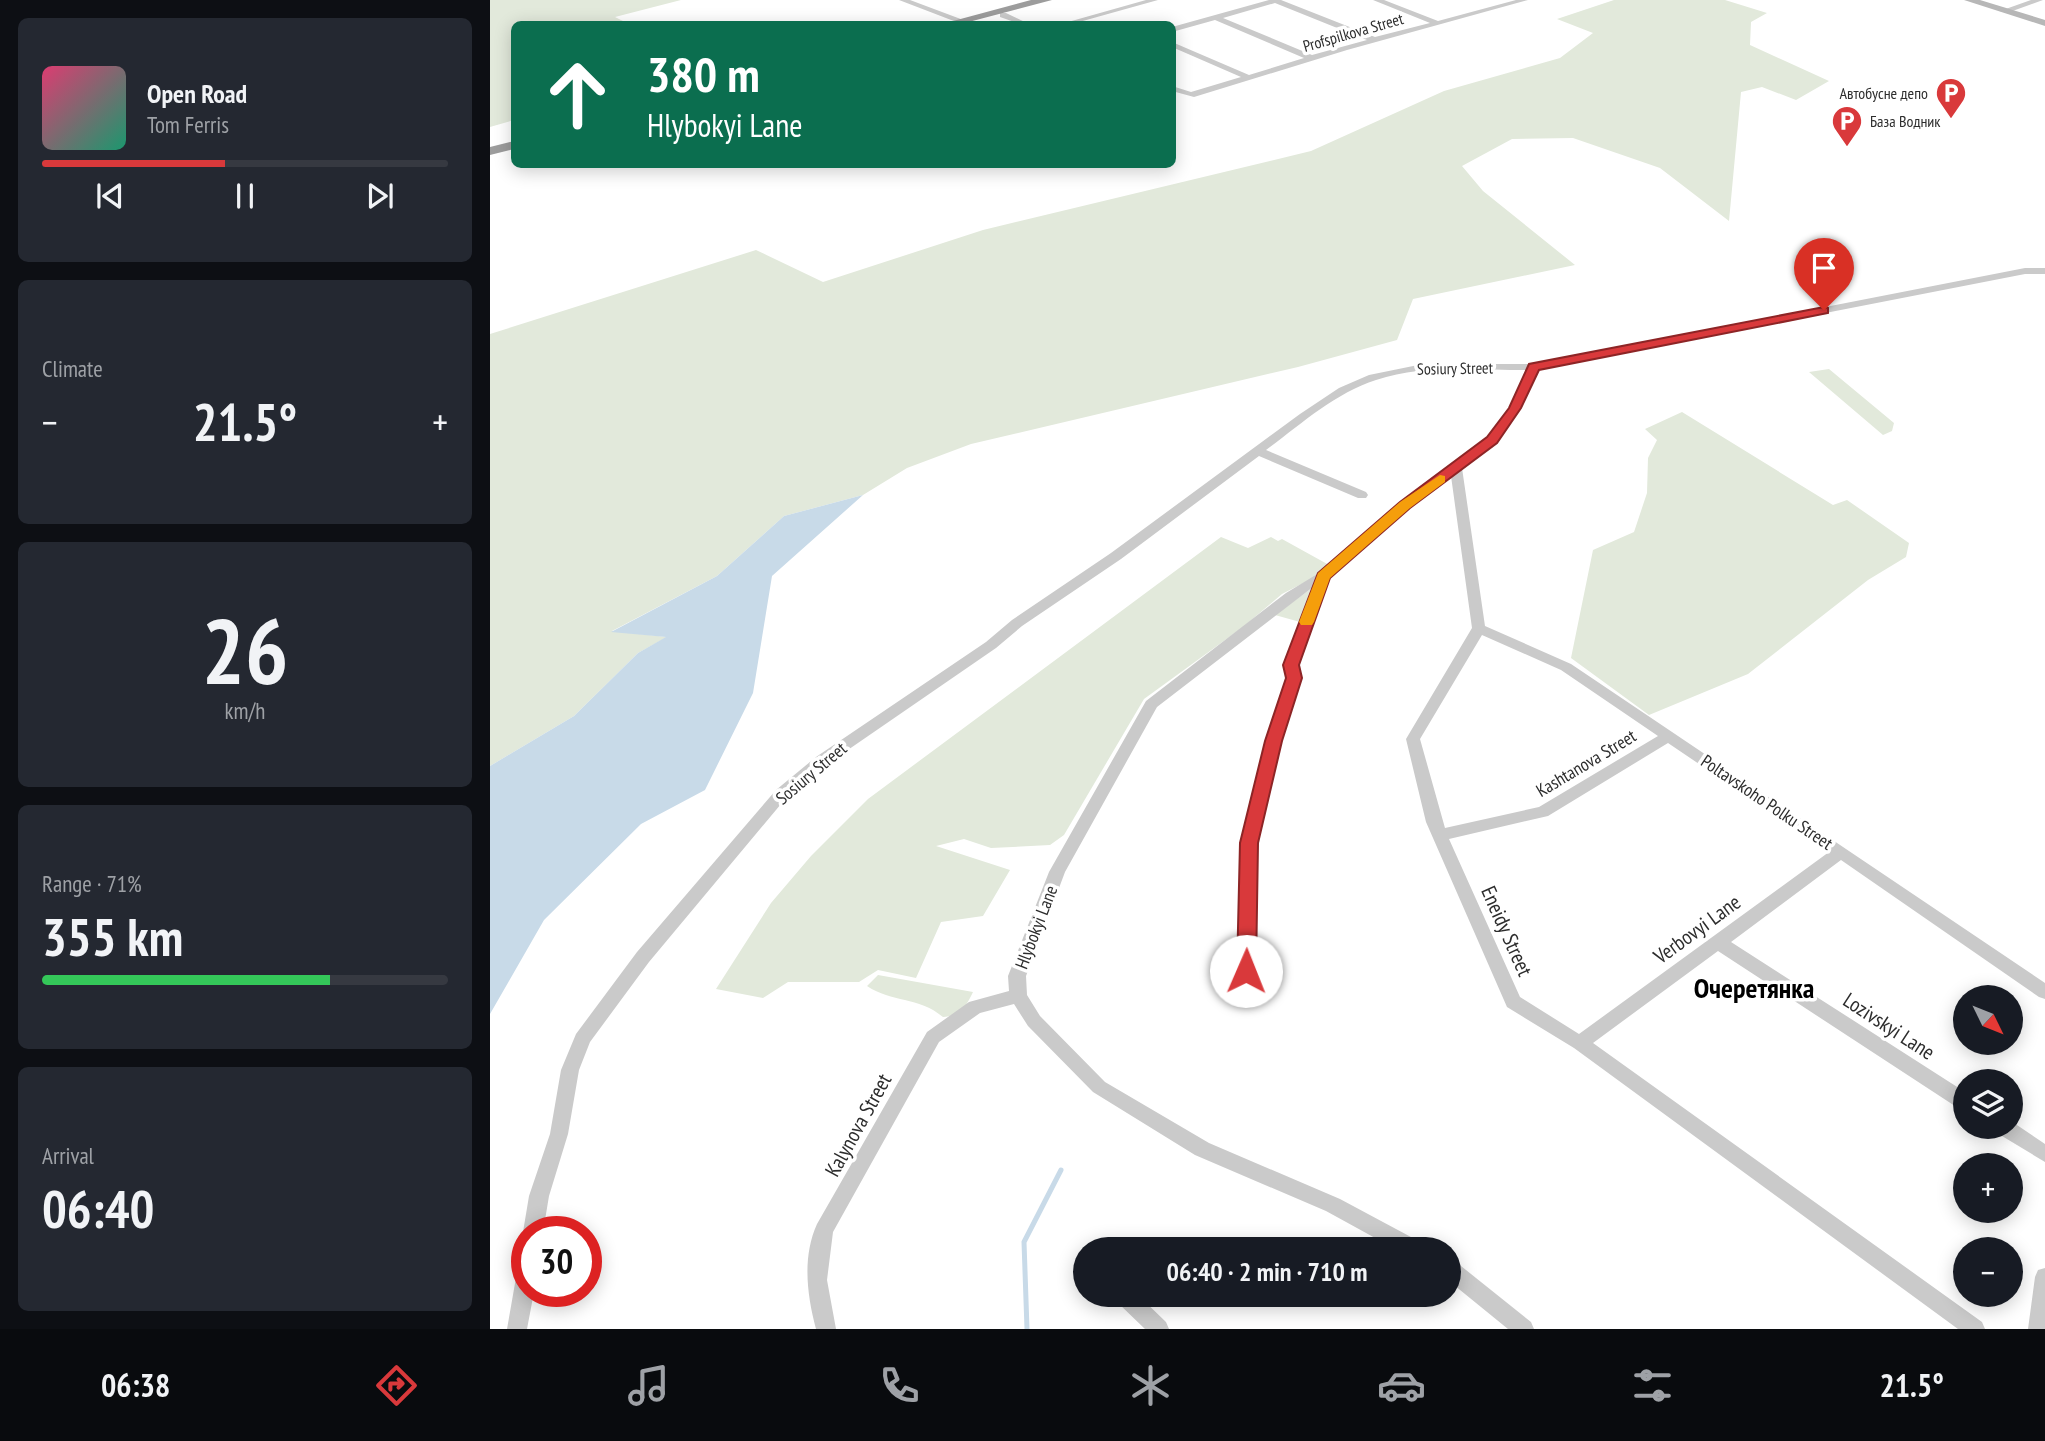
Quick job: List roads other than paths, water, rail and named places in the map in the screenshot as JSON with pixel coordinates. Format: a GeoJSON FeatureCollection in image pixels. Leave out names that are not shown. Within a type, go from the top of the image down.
{"type":"FeatureCollection","features":[{"type":"Feature","properties":{"kind":"highway"},"geometry":{"type":"LineString","coordinates":[[1000,14],[1046,0]]}},
{"type":"Feature","properties":{"kind":"highway"},"geometry":{"type":"LineString","coordinates":[[974,21],[1058,0]]}},
{"type":"Feature","properties":{"kind":"highway"},"geometry":{"type":"LineString","coordinates":[[490,143],[511,138]]}},
{"type":"Feature","properties":{"kind":"highway"},"geometry":{"type":"LineString","coordinates":[[490,151],[511,146]]}},
{"type":"Feature","properties":{"kind":"main road"},"geometry":{"type":"LineString","coordinates":[[1969,0],[2045,23]]}},
{"type":"Feature","properties":{"kind":"street"},"geometry":{"type":"LineString","coordinates":[[903,0],[961,21]]}},
{"type":"Feature","properties":{"kind":"street"},"geometry":{"type":"LineString","coordinates":[[1076,21],[1154,0]]}},
{"type":"Feature","properties":{"kind":"street"},"geometry":{"type":"LineString","coordinates":[[1176,29],[1276,0],[1375,40]]}},
{"type":"Feature","properties":{"kind":"street"},"geometry":{"type":"LineString","coordinates":[[1377,0],[1438,23]]}},
{"type":"Feature","properties":{"kind":"street"},"geometry":{"type":"LineString","coordinates":[[1479,0],[1498,7]]}},
{"type":"Feature","properties":{"kind":"street","name":"Profspilkova Street"},"geometry":{"type":"LineString","coordinates":[[1176,89],[1191,95],[1375,40],[1524,0]]}},
{"type":"Feature","properties":{"kind":"street"},"geometry":{"type":"LineString","coordinates":[[2004,11],[2039,0]]}},
{"type":"Feature","properties":{"kind":"street"},"geometry":{"type":"LineString","coordinates":[[1000,14],[1018,21]]}},
{"type":"Feature","properties":{"kind":"street"},"geometry":{"type":"LineString","coordinates":[[1215,18],[1312,58]]}},
{"type":"Feature","properties":{"kind":"street"},"geometry":{"type":"LineString","coordinates":[[1176,46],[1248,78]]}},
{"type":"Feature","properties":{"kind":"street","name":"Sosiury Street"},"geometry":{"type":"LineString","coordinates":[[537,1216],[559,1134],[570,1070],[582,1039],[643,957],[781,794],[821,761],[991,645],[1017,623],[1116,556],[1343,390],[1373,377],[1423,368],[1534,367],[2025,271],[2045,271]]}},
{"type":"Feature","properties":{"kind":"street"},"geometry":{"type":"LineString","coordinates":[[1479,628],[1456,467],[1492,440],[1515,408],[1534,367]]}},
{"type":"Feature","properties":{"kind":"street"},"geometry":{"type":"LineString","coordinates":[[1258,451],[1362,495]]}},
{"type":"Feature","properties":{"kind":"street","name":"Hlybokyi Lane"},"geometry":{"type":"LineString","coordinates":[[1018,996],[1017,976],[1057,872],[1151,704],[1172,684],[1242,635],[1283,599],[1324,576],[1405,505],[1456,467]]}},
{"type":"Feature","properties":{"kind":"street"},"geometry":{"type":"LineString","coordinates":[[1246,971],[1249,843],[1274,741],[1294,678],[1291,665],[1324,576]]}},
{"type":"Feature","properties":{"kind":"street","name":"Poltavskoho Polku Street"},"geometry":{"type":"LineString","coordinates":[[1479,628],[1566,667],[2045,992]]}},
{"type":"Feature","properties":{"kind":"street","name":"Eneidy Street"},"geometry":{"type":"LineString","coordinates":[[1479,628],[1413,739],[1434,822],[1513,1002],[1580,1043],[1975,1329]]}},
{"type":"Feature","properties":{"kind":"street","name":"Kashtanova Street"},"geometry":{"type":"LineString","coordinates":[[1440,835],[1543,812],[1668,736]]}},
{"type":"Feature","properties":{"kind":"street","name":"Verbovyi Lane"},"geometry":{"type":"LineString","coordinates":[[1580,1043],[1841,852]]}},
{"type":"Feature","properties":{"kind":"street","name":"Lozivskyi Lane"},"geometry":{"type":"LineString","coordinates":[[1718,942],[1953,1094]]}},
{"type":"Feature","properties":{"kind":"street"},"geometry":{"type":"LineString","coordinates":[[1018,996],[1034,1021],[1099,1087],[1202,1149],[1333,1205],[1393,1237]]}},
{"type":"Feature","properties":{"kind":"street","name":"Kalynova Street"},"geometry":{"type":"LineString","coordinates":[[826,1329],[818,1299],[816,1265],[824,1230],[933,1037],[975,1007],[1018,996]]}},
{"type":"Feature","properties":{"kind":"street"},"geometry":{"type":"LineString","coordinates":[[2022,1139],[2045,1154]]}},
{"type":"Feature","properties":{"kind":"street"},"geometry":{"type":"LineString","coordinates":[[2038,1329],[2045,1277]]}},
{"type":"Feature","properties":{"kind":"street"},"geometry":{"type":"LineString","coordinates":[[1461,1279],[1524,1329]]}},
{"type":"Feature","properties":{"kind":"street"},"geometry":{"type":"LineString","coordinates":[[517,1329],[521,1307]]}},
{"type":"Feature","properties":{"kind":"street"},"geometry":{"type":"LineString","coordinates":[[1136,1307],[1159,1329]]}},
{"type":"Feature","properties":{"kind":"water"},"geometry":{"type":"Polygon","coordinates":[[[863,495],[772,576],[753,693],[705,790],[641,824],[544,920],[490,1014],[490,766],[574,716],[638,653],[666,637],[611,632],[717,576],[784,516],[863,495]]]}},
{"type":"Feature","properties":{"kind":"waterway","name":"Очеретянка"},"geometry":{"type":"LineString","coordinates":[[1027,1329],[1024,1242],[1061,1170]]}},
{"type":"Feature","properties":{"kind":"place","name":"Автобусне депо"},"geometry":{"type":"Point","coordinates":[1951,120]}},
{"type":"Feature","properties":{"kind":"place","name":"База Водник"},"geometry":{"type":"Point","coordinates":[1847,148]}},
{"type":"Feature","properties":{"kind":"district","name":"Очеретянка"},"geometry":{"type":"Point","coordinates":[1754,987]}}]}
